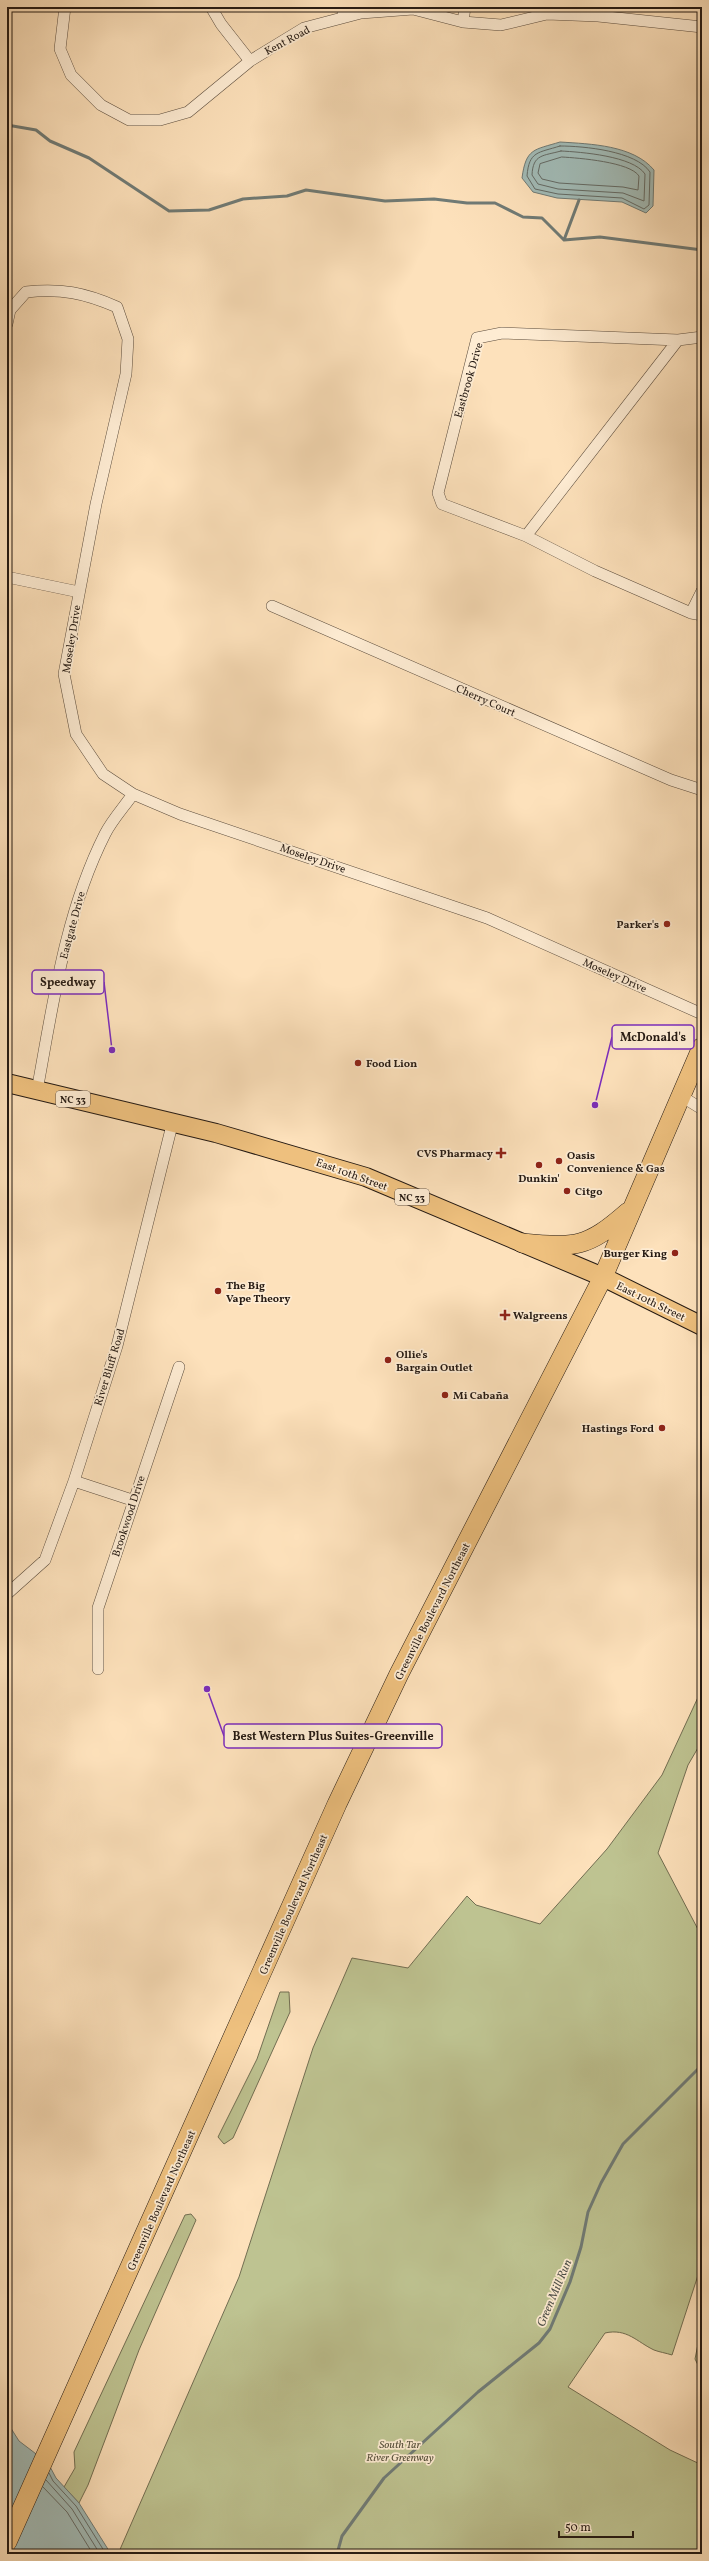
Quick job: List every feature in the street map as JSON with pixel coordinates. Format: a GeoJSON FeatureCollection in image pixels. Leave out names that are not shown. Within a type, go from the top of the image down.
{"type":"FeatureCollection","features":[{"type":"Feature","properties":{"kind":"highway","name":"Greenville Boulevard Northeast"},"geometry":{"type":"LineString","coordinates":[[7,2542],[193,2130],[337,1804],[396,1682],[603,1277],[702,1047]]}},
{"type":"Feature","properties":{"kind":"highway"},"geometry":{"type":"LineString","coordinates":[[522,1243],[552,1246],[591,1240],[604,1233],[632,1208]]}},
{"type":"Feature","properties":{"kind":"main road","name":"East 10th Street"},"geometry":{"type":"LineString","coordinates":[[7,1084],[173,1121],[273,1148],[366,1177],[603,1277],[702,1326]]}},
{"type":"Feature","properties":{"kind":"street","name":"Kent Road"},"geometry":{"type":"LineString","coordinates":[[65,7],[60,49],[71,75],[101,105],[129,120],[160,120],[188,112],[250,61],[304,28],[343,12],[382,9],[413,9],[463,22],[501,25],[547,14],[598,16],[702,27]]}},
{"type":"Feature","properties":{"kind":"street"},"geometry":{"type":"LineString","coordinates":[[211,7],[221,24],[250,61]]}},
{"type":"Feature","properties":{"kind":"street"},"geometry":{"type":"LineString","coordinates":[[463,22],[465,7]]}},
{"type":"Feature","properties":{"kind":"street","name":"Moseley Drive"},"geometry":{"type":"LineString","coordinates":[[7,324],[10,310],[26,292],[53,289],[91,296],[117,307],[128,339],[126,374],[96,504],[64,674],[72,722],[76,734],[104,774],[133,794],[194,819],[487,918],[702,1014]]}},
{"type":"Feature","properties":{"kind":"street","name":"Eastbrook Drive"},"geometry":{"type":"LineString","coordinates":[[697,614],[526,536],[442,504],[438,493],[477,338],[502,333],[678,340],[702,338]]}},
{"type":"Feature","properties":{"kind":"street"},"geometry":{"type":"LineString","coordinates":[[526,536],[678,340]]}},
{"type":"Feature","properties":{"kind":"street","name":"Moseley Drive"},"geometry":{"type":"LineString","coordinates":[[7,577],[79,592]]}},
{"type":"Feature","properties":{"kind":"street"},"geometry":{"type":"LineString","coordinates":[[697,614],[702,591]]}},
{"type":"Feature","properties":{"kind":"street","name":"Cherry Court"},"geometry":{"type":"LineString","coordinates":[[272,606],[671,780],[702,790]]}},
{"type":"Feature","properties":{"kind":"street","name":"Eastgate Drive"},"geometry":{"type":"LineString","coordinates":[[37,1091],[72,918],[89,869],[106,832],[133,794]]}},
{"type":"Feature","properties":{"kind":"street"},"geometry":{"type":"LineString","coordinates":[[680,1096],[702,1109]]}},
{"type":"Feature","properties":{"kind":"street","name":"River Bluff Road"},"geometry":{"type":"LineString","coordinates":[[7,1594],[45,1560],[74,1481],[117,1346],[173,1121]]}},
{"type":"Feature","properties":{"kind":"street","name":"Brookwood Drive"},"geometry":{"type":"LineString","coordinates":[[98,1669],[98,1608],[132,1500],[179,1367]]}},
{"type":"Feature","properties":{"kind":"street"},"geometry":{"type":"LineString","coordinates":[[74,1481],[132,1500]]}},
{"type":"Feature","properties":{"kind":"green space","name":"South Tar River Greenway"},"geometry":{"type":"Polygon","coordinates":[[[700,1693],[702,1741],[688,1765],[658,1853],[702,1937],[702,2263],[672,2355],[654,2350],[620,2332],[605,2333],[568,2387],[670,2450],[702,2465],[702,2554],[118,2554],[239,2277],[313,2048],[352,1958],[408,1968],[467,1896],[476,1905],[540,1924],[607,1849],[662,1775],[700,1693]]]}},
{"type":"Feature","properties":{"kind":"green space"},"geometry":{"type":"Polygon","coordinates":[[[280,1992],[289,1992],[290,2012],[233,2138],[224,2144],[218,2137],[257,2059],[280,1992]]]}},
{"type":"Feature","properties":{"kind":"green space"},"geometry":{"type":"Polygon","coordinates":[[[191,2214],[196,2220],[139,2350],[88,2485],[79,2503],[64,2487],[75,2468],[74,2452],[185,2215],[191,2214]]]}},
{"type":"Feature","properties":{"kind":"green space"},"geometry":{"type":"Polygon","coordinates":[[[702,2324],[702,2373],[695,2359],[702,2324]]]}},
{"type":"Feature","properties":{"kind":"water"},"geometry":{"type":"Polygon","coordinates":[[[560,142],[611,147],[635,155],[654,170],[653,206],[646,213],[622,202],[557,198],[533,192],[522,178],[526,161],[533,152],[538,149],[560,142]]]}},
{"type":"Feature","properties":{"kind":"water"},"geometry":{"type":"Polygon","coordinates":[[[7,2422],[19,2441],[48,2463],[56,2478],[79,2503],[111,2554],[7,2554],[7,2422]]]}},
{"type":"Feature","properties":{"kind":"waterway"},"geometry":{"type":"LineString","coordinates":[[7,125],[36,130],[50,141],[89,158],[169,211],[209,210],[243,199],[287,196],[306,190],[385,201],[434,199],[467,203],[495,203],[523,217],[542,218],[564,240]]}},
{"type":"Feature","properties":{"kind":"waterway"},"geometry":{"type":"LineString","coordinates":[[564,240],[579,200]]}},
{"type":"Feature","properties":{"kind":"waterway"},"geometry":{"type":"LineString","coordinates":[[564,240],[600,237],[702,250]]}},
{"type":"Feature","properties":{"kind":"waterway","name":"Green Mill Run"},"geometry":{"type":"LineString","coordinates":[[337,2554],[342,2536],[384,2478],[478,2392],[539,2343],[550,2329],[570,2282],[581,2247],[588,2212],[601,2183],[623,2144],[702,2065]]}},
{"type":"Feature","properties":{"kind":"place","name":"Parker's"},"geometry":{"type":"Point","coordinates":[667,924]}},
{"type":"Feature","properties":{"kind":"place","name":"Speedway"},"geometry":{"type":"Point","coordinates":[112,1050]}},
{"type":"Feature","properties":{"kind":"place","name":"Food Lion"},"geometry":{"type":"Point","coordinates":[358,1063]}},
{"type":"Feature","properties":{"kind":"place","name":"McDonald's"},"geometry":{"type":"Point","coordinates":[595,1105]}},
{"type":"Feature","properties":{"kind":"place","name":"CVS Pharmacy"},"geometry":{"type":"Point","coordinates":[501,1153]}},
{"type":"Feature","properties":{"kind":"place","name":"Oasis Convenience & Gas"},"geometry":{"type":"Point","coordinates":[559,1161]}},
{"type":"Feature","properties":{"kind":"place","name":"Dunkin'"},"geometry":{"type":"Point","coordinates":[539,1165]}},
{"type":"Feature","properties":{"kind":"place","name":"Citgo"},"geometry":{"type":"Point","coordinates":[567,1191]}},
{"type":"Feature","properties":{"kind":"place","name":"Burger King"},"geometry":{"type":"Point","coordinates":[675,1253]}},
{"type":"Feature","properties":{"kind":"place","name":"The Big Vape Theory"},"geometry":{"type":"Point","coordinates":[218,1291]}},
{"type":"Feature","properties":{"kind":"place","name":"Walgreens"},"geometry":{"type":"Point","coordinates":[505,1315]}},
{"type":"Feature","properties":{"kind":"place","name":"Ollie's Bargain Outlet"},"geometry":{"type":"Point","coordinates":[388,1360]}},
{"type":"Feature","properties":{"kind":"place","name":"Mi Cabaña"},"geometry":{"type":"Point","coordinates":[445,1395]}},
{"type":"Feature","properties":{"kind":"place","name":"Hastings Ford"},"geometry":{"type":"Point","coordinates":[662,1428]}},
{"type":"Feature","properties":{"kind":"place","name":"Best Western Plus Suites-Greenville"},"geometry":{"type":"Point","coordinates":[207,1689]}}]}
